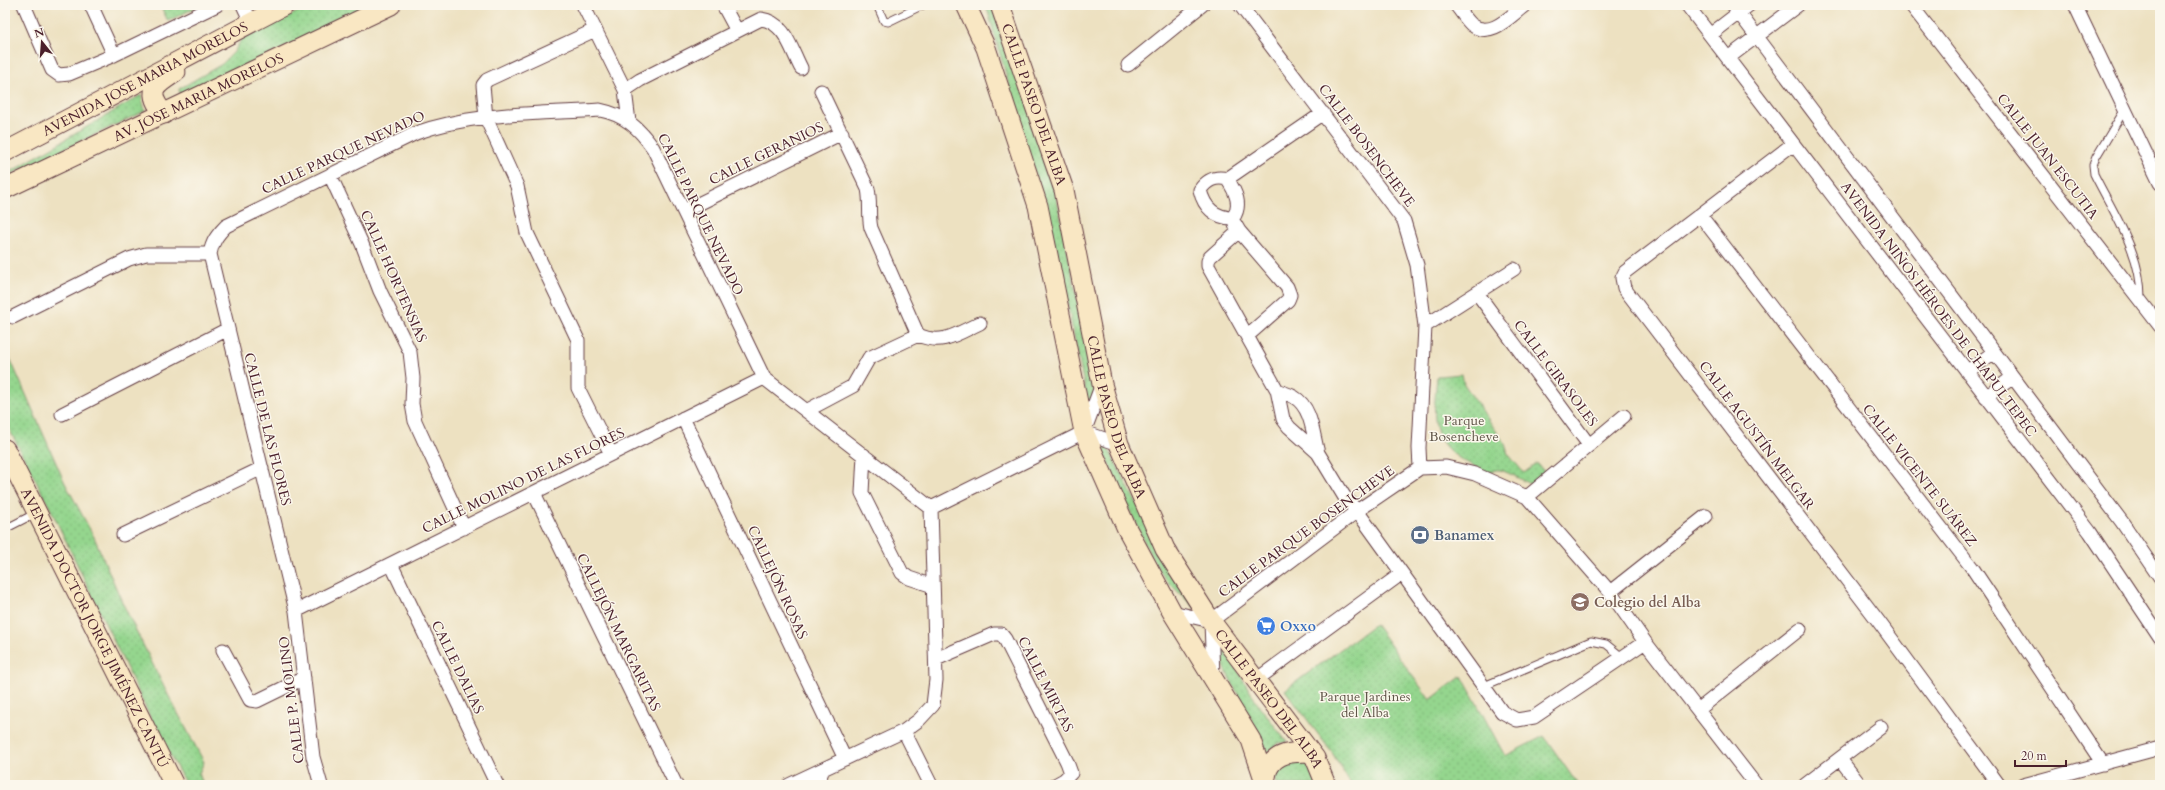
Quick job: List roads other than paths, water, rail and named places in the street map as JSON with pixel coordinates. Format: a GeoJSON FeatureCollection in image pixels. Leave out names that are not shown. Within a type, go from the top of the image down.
{"type":"FeatureCollection","features":[{"type":"Feature","properties":{"kind":"street"},"geometry":{"type":"LineString","coordinates":[[24,5],[52,70],[59,75],[68,74],[114,55],[217,5]]}},
{"type":"Feature","properties":{"kind":"street"},"geometry":{"type":"LineString","coordinates":[[91,5],[114,55]]}},
{"type":"Feature","properties":{"kind":"street"},"geometry":{"type":"LineString","coordinates":[[243,5],[251,22]]}},
{"type":"Feature","properties":{"kind":"street","name":"AVENIDA JOSE MARIA MORELOS"},"geometry":{"type":"LineString","coordinates":[[5,152],[204,46],[285,5]]}},
{"type":"Feature","properties":{"kind":"street","name":"AV. JOSE MARIA MORELOS"},"geometry":{"type":"LineString","coordinates":[[5,189],[391,5]]}},
{"type":"Feature","properties":{"kind":"street"},"geometry":{"type":"LineString","coordinates":[[583,5],[625,90],[629,122]]}},
{"type":"Feature","properties":{"kind":"street"},"geometry":{"type":"LineString","coordinates":[[724,5],[737,31]]}},
{"type":"Feature","properties":{"kind":"street","name":"CALLE PASEO DEL ALBA"},"geometry":{"type":"LineString","coordinates":[[1000,5],[1064,190],[1102,384],[1119,444],[1165,549],[1211,621],[1315,758],[1326,785]]}},
{"type":"Feature","properties":{"kind":"street"},"geometry":{"type":"LineString","coordinates":[[1128,65],[1202,5]]}},
{"type":"Feature","properties":{"kind":"street","name":"CALLE BOSENCHEVE"},"geometry":{"type":"LineString","coordinates":[[1240,5],[1404,221],[1417,265],[1425,326],[1418,448],[1420,468]]}},
{"type":"Feature","properties":{"kind":"street"},"geometry":{"type":"LineString","coordinates":[[1456,5],[1471,24],[1482,30],[1497,27],[1525,5]]}},
{"type":"Feature","properties":{"kind":"street","name":"AVENIDA NIÑOS HÉROES DE CHAPULTEPEC"},"geometry":{"type":"LineString","coordinates":[[1687,5],[2090,532],[2160,637]]}},
{"type":"Feature","properties":{"kind":"street"},"geometry":{"type":"LineString","coordinates":[[1728,58],[1798,5]]}},
{"type":"Feature","properties":{"kind":"street","name":"CALLE JUAN ESCUTIA"},"geometry":{"type":"LineString","coordinates":[[1911,5],[2160,326]]}},
{"type":"Feature","properties":{"kind":"street"},"geometry":{"type":"LineString","coordinates":[[2075,5],[2160,183]]}},
{"type":"Feature","properties":{"kind":"street"},"geometry":{"type":"LineString","coordinates":[[1710,34],[1741,8]]}},
{"type":"Feature","properties":{"kind":"street","name":"AVENIDA NIÑOS HÉROES DE CHAPULTEPEC"},"geometry":{"type":"LineString","coordinates":[[1741,8],[1757,37],[2122,522],[2160,578]]}},
{"type":"Feature","properties":{"kind":"street","name":"CALLE PASEO DEL ALBA"},"geometry":{"type":"LineString","coordinates":[[970,9],[986,48],[1038,206],[1084,432],[1127,529],[1172,612],[1251,740],[1265,784]]}},
{"type":"Feature","properties":{"kind":"street"},"geometry":{"type":"LineString","coordinates":[[625,90],[640,80],[762,19],[770,20],[780,27],[801,68]]}},
{"type":"Feature","properties":{"kind":"street"},"geometry":{"type":"LineString","coordinates":[[595,30],[487,80],[483,85],[486,118],[517,186],[527,233],[578,340],[578,388],[611,454]]}},
{"type":"Feature","properties":{"kind":"street"},"geometry":{"type":"LineString","coordinates":[[164,114],[157,105],[154,94],[157,85],[190,63],[197,57],[204,46]]}},
{"type":"Feature","properties":{"kind":"street","name":"CALLE GERANIOS"},"geometry":{"type":"LineString","coordinates":[[822,91],[868,189],[870,200],[868,216],[871,228],[918,335]]}},
{"type":"Feature","properties":{"kind":"street","name":"CALLE PARQUE NEVADO"},"geometry":{"type":"LineString","coordinates":[[210,254],[211,246],[218,234],[226,226],[416,133],[458,121],[486,118],[600,110],[617,114],[644,135],[653,148],[764,378],[931,508]]}},
{"type":"Feature","properties":{"kind":"street"},"geometry":{"type":"LineString","coordinates":[[1233,218],[1223,218],[1216,215],[1205,203],[1200,190],[1205,183],[1219,177],[1227,179],[1323,113]]}},
{"type":"Feature","properties":{"kind":"street","name":"CALLE GERANIOS"},"geometry":{"type":"LineString","coordinates":[[684,211],[842,133]]}},
{"type":"Feature","properties":{"kind":"street","name":"CALLE AGUSTÍN MELGAR"},"geometry":{"type":"LineString","coordinates":[[1793,144],[1625,272],[1622,278],[1624,288],[1879,622],[1999,785]]}},
{"type":"Feature","properties":{"kind":"street","name":"CALLE HORTENSIAS"},"geometry":{"type":"LineString","coordinates":[[330,175],[362,244],[380,291],[410,352],[413,378],[412,404],[415,421],[464,528]]}},
{"type":"Feature","properties":{"kind":"street"},"geometry":{"type":"LineString","coordinates":[[1227,179],[1238,201],[1238,211],[1233,218]]}},
{"type":"Feature","properties":{"kind":"street","name":"CALLE VICENTE SUÁREZ"},"geometry":{"type":"LineString","coordinates":[[1700,215],[1973,569],[2103,764]]}},
{"type":"Feature","properties":{"kind":"street"},"geometry":{"type":"LineString","coordinates":[[1233,218],[1239,231],[1287,287],[1290,295],[1288,300],[1247,336]]}},
{"type":"Feature","properties":{"kind":"street"},"geometry":{"type":"LineString","coordinates":[[1239,231],[1208,261],[1208,266],[1277,390],[1283,419],[1289,428],[1318,453]]}},
{"type":"Feature","properties":{"kind":"street"},"geometry":{"type":"LineString","coordinates":[[14,317],[129,259],[146,254],[210,254]]}},
{"type":"Feature","properties":{"kind":"street","name":"CALLE DE LAS FLORES"},"geometry":{"type":"LineString","coordinates":[[210,254],[296,611]]}},
{"type":"Feature","properties":{"kind":"street"},"geometry":{"type":"LineString","coordinates":[[1425,326],[1514,269]]}},
{"type":"Feature","properties":{"kind":"street","name":"CALLE GIRASOLES"},"geometry":{"type":"LineString","coordinates":[[1477,293],[1589,445],[1527,497]]}},
{"type":"Feature","properties":{"kind":"street"},"geometry":{"type":"LineString","coordinates":[[806,411],[853,386],[869,358],[918,335],[930,340],[942,340],[980,323]]}},
{"type":"Feature","properties":{"kind":"street"},"geometry":{"type":"LineString","coordinates":[[62,414],[228,329]]}},
{"type":"Feature","properties":{"kind":"street"},"geometry":{"type":"LineString","coordinates":[[1967,372],[1994,352]]}},
{"type":"Feature","properties":{"kind":"street"},"geometry":{"type":"LineString","coordinates":[[1986,397],[2013,377]]}},
{"type":"Feature","properties":{"kind":"street","name":"CALLE MOLINO DE LAS FLORES"},"geometry":{"type":"LineString","coordinates":[[296,611],[764,378]]}},
{"type":"Feature","properties":{"kind":"street"},"geometry":{"type":"LineString","coordinates":[[789,785],[904,731],[919,720],[933,705],[936,680],[936,659],[931,508],[1084,432],[1102,384]]}},
{"type":"Feature","properties":{"kind":"street"},"geometry":{"type":"LineString","coordinates":[[1277,390],[1295,397],[1303,404],[1308,414],[1318,453],[1344,496],[1357,511],[1502,712],[1517,720],[1534,716],[1645,642]]}},
{"type":"Feature","properties":{"kind":"street"},"geometry":{"type":"LineString","coordinates":[[1589,445],[1624,416]]}},
{"type":"Feature","properties":{"kind":"street","name":"CALLEJÓN ROSAS"},"geometry":{"type":"LineString","coordinates":[[683,418],[845,759]]}},
{"type":"Feature","properties":{"kind":"street"},"geometry":{"type":"LineString","coordinates":[[1084,432],[1119,444]]}},
{"type":"Feature","properties":{"kind":"street","name":"AVENIDA DOCTOR JORGE JIMÉNEZ CANTÚ"},"geometry":{"type":"LineString","coordinates":[[5,448],[174,785]]}},
{"type":"Feature","properties":{"kind":"street"},"geometry":{"type":"LineString","coordinates":[[864,455],[862,493],[902,573],[909,578],[933,586]]}},
{"type":"Feature","properties":{"kind":"street"},"geometry":{"type":"LineString","coordinates":[[1420,468],[1446,467],[1475,474],[1527,497],[1610,592],[1645,642],[1756,785]]}},
{"type":"Feature","properties":{"kind":"street"},"geometry":{"type":"LineString","coordinates":[[122,535],[262,468]]}},
{"type":"Feature","properties":{"kind":"street","name":"CALLE PARQUE BOSENCHEVE"},"geometry":{"type":"LineString","coordinates":[[1211,621],[1357,511],[1420,468]]}},
{"type":"Feature","properties":{"kind":"street"},"geometry":{"type":"LineString","coordinates":[[5,470],[35,507]]}},
{"type":"Feature","properties":{"kind":"street","name":"CALLEJÓN MARGARITAS"},"geometry":{"type":"LineString","coordinates":[[534,493],[676,785]]}},
{"type":"Feature","properties":{"kind":"street"},"geometry":{"type":"LineString","coordinates":[[1610,592],[1706,516]]}},
{"type":"Feature","properties":{"kind":"street","name":"CALLE DALIAS"},"geometry":{"type":"LineString","coordinates":[[391,564],[497,785]]}},
{"type":"Feature","properties":{"kind":"street"},"geometry":{"type":"LineString","coordinates":[[1256,680],[1402,574]]}},
{"type":"Feature","properties":{"kind":"street","name":"CALLE P. MOLINO"},"geometry":{"type":"LineString","coordinates":[[296,611],[313,757],[321,785]]}},
{"type":"Feature","properties":{"kind":"street"},"geometry":{"type":"LineString","coordinates":[[1172,612],[1211,621],[1213,677]]}},
{"type":"Feature","properties":{"kind":"street"},"geometry":{"type":"LineString","coordinates":[[1698,710],[1800,629]]}},
{"type":"Feature","properties":{"kind":"street","name":"CALLE MIRTAS"},"geometry":{"type":"LineString","coordinates":[[936,659],[994,634],[1000,634],[1005,639],[1067,762],[1071,773],[1064,780],[1055,785]]}},
{"type":"Feature","properties":{"kind":"street"},"geometry":{"type":"LineString","coordinates":[[223,650],[250,700],[257,701],[304,678]]}},
{"type":"Feature","properties":{"kind":"street"},"geometry":{"type":"LineString","coordinates":[[1805,785],[1881,727]]}},
{"type":"Feature","properties":{"kind":"street"},"geometry":{"type":"LineString","coordinates":[[904,731],[932,785]]}},
{"type":"Feature","properties":{"kind":"street"},"geometry":{"type":"LineString","coordinates":[[2023,785],[2160,748]]}},
{"type":"Feature","properties":{"kind":"street"},"geometry":{"type":"LineString","coordinates":[[1265,784],[1267,771],[1273,761],[1282,755],[1294,752],[1310,752]]}},
{"type":"Feature","properties":{"kind":"street"},"geometry":{"type":"LineString","coordinates":[[158,753],[167,785]]}},
{"type":"Feature","properties":{"kind":"street"},"geometry":{"type":"LineString","coordinates":[[1840,759],[1860,785]]}},
{"type":"Feature","properties":{"kind":"street"},"geometry":{"type":"LineString","coordinates":[[817,785],[824,769]]}},
{"type":"Feature","properties":{"kind":"lane"},"geometry":{"type":"LineString","coordinates":[[877,5],[884,21],[888,22],[923,5]]}},
{"type":"Feature","properties":{"kind":"lane"},"geometry":{"type":"LineString","coordinates":[[2125,109],[2093,165],[2094,174],[2131,247],[2138,267],[2141,302]]}},
{"type":"Feature","properties":{"kind":"lane"},"geometry":{"type":"LineString","coordinates":[[5,529],[35,507]]}},
{"type":"Feature","properties":{"kind":"lane"},"geometry":{"type":"LineString","coordinates":[[1484,686],[1591,641],[1606,644],[1622,657]]}},
{"type":"Feature","properties":{"kind":"place","name":"Banamex"},"geometry":{"type":"Point","coordinates":[1420,535]}},
{"type":"Feature","properties":{"kind":"place","name":"Colegio del Alba"},"geometry":{"type":"Point","coordinates":[1580,602]}},
{"type":"Feature","properties":{"kind":"place","name":"Oxxo"},"geometry":{"type":"Point","coordinates":[1266,626]}},
{"type":"Feature","properties":{"kind":"park label","name":"Parque Bosencheve"},"geometry":{"type":"Point","coordinates":[1464,428]}},
{"type":"Feature","properties":{"kind":"park label","name":"Parque Jardines del Alba"},"geometry":{"type":"Point","coordinates":[1365,704]}}]}
